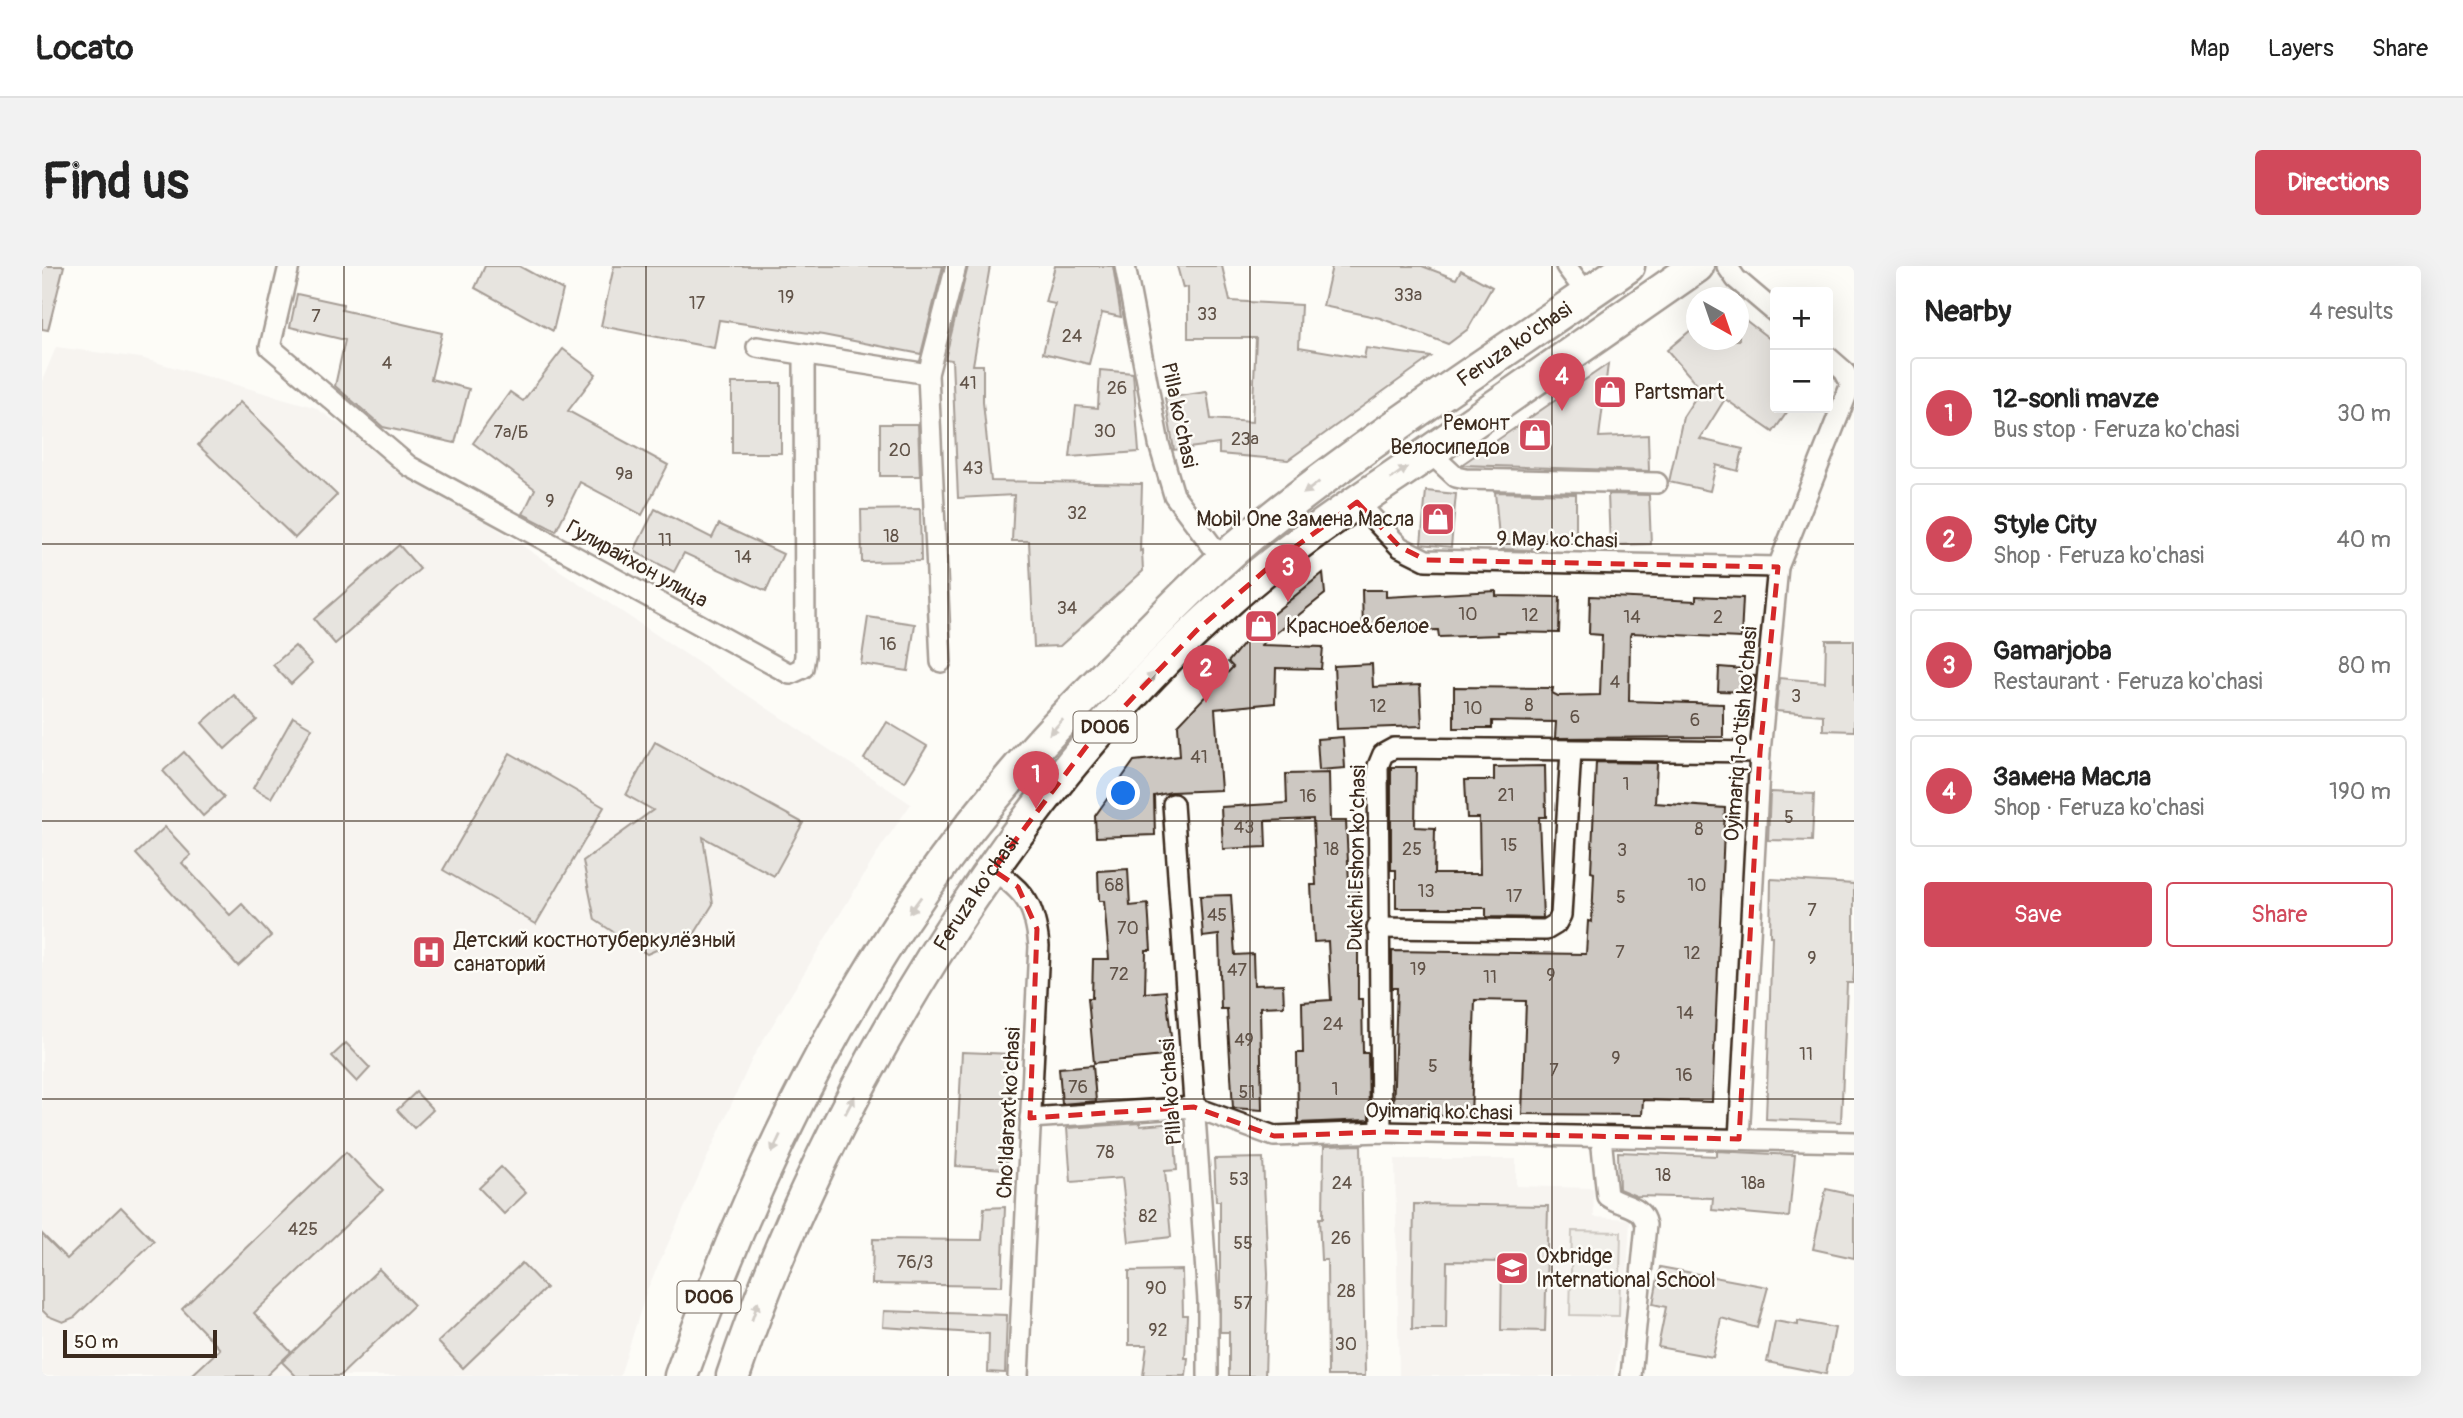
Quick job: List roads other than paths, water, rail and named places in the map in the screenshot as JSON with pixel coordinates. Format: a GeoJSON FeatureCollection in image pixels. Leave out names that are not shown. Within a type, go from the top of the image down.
{"type":"FeatureCollection","features":[{"type":"Feature","properties":{"kind":"main road","name":"Feruza ko'chasi"},"geometry":{"type":"LineString","coordinates":[[681,1376],[736,1231],[787,1119],[854,1000],[908,914],[1016,771],[1080,701],[1222,559],[1333,472],[1628,266]]}},
{"type":"Feature","properties":{"kind":"main road","name":"Feruza ko'chasi"},"geometry":{"type":"LineString","coordinates":[[733,1376],[762,1290],[816,1171],[898,1018],[946,939],[993,870],[1086,747],[1196,631],[1277,560],[1697,266]]}},
{"type":"Feature","properties":{"kind":"main road"},"geometry":{"type":"LineString","coordinates":[[1540,328],[1552,328],[1563,334],[1567,346],[1564,358]]}},
{"type":"Feature","properties":{"kind":"street","name":"Гулирайхон улица"},"geometry":{"type":"LineString","coordinates":[[289,266],[270,347],[409,466],[790,674],[803,668],[805,656],[804,355]]}},
{"type":"Feature","properties":{"kind":"street"},"geometry":{"type":"LineString","coordinates":[[941,662],[928,374],[956,266]]}},
{"type":"Feature","properties":{"kind":"street","name":"Pilla ko'chasi"},"geometry":{"type":"LineString","coordinates":[[1125,266],[1160,444],[1174,495],[1222,559]]}},
{"type":"Feature","properties":{"kind":"street"},"geometry":{"type":"LineString","coordinates":[[1566,266],[1587,294]]}},
{"type":"Feature","properties":{"kind":"street"},"geometry":{"type":"LineString","coordinates":[[1727,266],[1736,279],[1770,308]]}},
{"type":"Feature","properties":{"kind":"street"},"geometry":{"type":"LineString","coordinates":[[757,347],[928,374]]}},
{"type":"Feature","properties":{"kind":"street","name":"Oyimariq 1-o'tish ko'chasi"},"geometry":{"type":"LineString","coordinates":[[1739,1139],[1760,752],[1779,567],[1851,384],[1844,370],[1833,361]]}},
{"type":"Feature","properties":{"kind":"street"},"geometry":{"type":"LineString","coordinates":[[1429,452],[1456,477],[1657,483]]}},
{"type":"Feature","properties":{"kind":"street","name":"9 May ko'chasi"},"geometry":{"type":"LineString","coordinates":[[1357,502],[1400,547],[1426,560],[1779,567]]}},
{"type":"Feature","properties":{"kind":"street","name":"Dukchi Eshon ko'chasi"},"geometry":{"type":"LineString","coordinates":[[1381,1132],[1377,928],[1378,766],[1383,754],[1394,748],[1760,752]]}},
{"type":"Feature","properties":{"kind":"street"},"geometry":{"type":"LineString","coordinates":[[1377,928],[1546,930],[1556,924],[1561,915],[1571,751]]}},
{"type":"Feature","properties":{"kind":"street","name":"Pilla ko‘chasi"},"geometry":{"type":"LineString","coordinates":[[1173,804],[1208,1301],[1208,1376]]}},
{"type":"Feature","properties":{"kind":"street","name":"Cho'ldaraxt ko'chasi"},"geometry":{"type":"LineString","coordinates":[[993,870],[1022,893],[1037,929],[1037,1023],[1018,1376]]}},
{"type":"Feature","properties":{"kind":"street","name":"Oyimariq ko'chasi"},"geometry":{"type":"LineString","coordinates":[[1030,1118],[1194,1108],[1274,1136],[1381,1132],[1854,1142]]}},
{"type":"Feature","properties":{"kind":"street"},"geometry":{"type":"LineString","coordinates":[[1601,1137],[1607,1196],[1638,1209],[1644,1216],[1646,1225],[1631,1376]]}},
{"type":"Feature","properties":{"kind":"place","name":"Partsmart"},"geometry":{"type":"Point","coordinates":[1610,392]}},
{"type":"Feature","properties":{"kind":"place","name":"Замена Масла"},"geometry":{"type":"Point","coordinates":[1562,411]}},
{"type":"Feature","properties":{"kind":"place","name":"Ремонт Велосипедов"},"geometry":{"type":"Point","coordinates":[1535,435]}},
{"type":"Feature","properties":{"kind":"place","name":"Mobil One Замена Масла"},"geometry":{"type":"Point","coordinates":[1438,519]}},
{"type":"Feature","properties":{"kind":"place","name":"Gamarjoba"},"geometry":{"type":"Point","coordinates":[1288,602]}},
{"type":"Feature","properties":{"kind":"place","name":"Красное&белое"},"geometry":{"type":"Point","coordinates":[1261,626]}},
{"type":"Feature","properties":{"kind":"place","name":"Style City"},"geometry":{"type":"Point","coordinates":[1206,703]}},
{"type":"Feature","properties":{"kind":"place","name":"12-sonli mavze"},"geometry":{"type":"Point","coordinates":[1036,809]}},
{"type":"Feature","properties":{"kind":"place","name":"Детский костнотуберкулёзный санаторий"},"geometry":{"type":"Point","coordinates":[429,952]}},
{"type":"Feature","properties":{"kind":"place","name":"Oxbridge International School"},"geometry":{"type":"Point","coordinates":[1512,1268]}}]}
